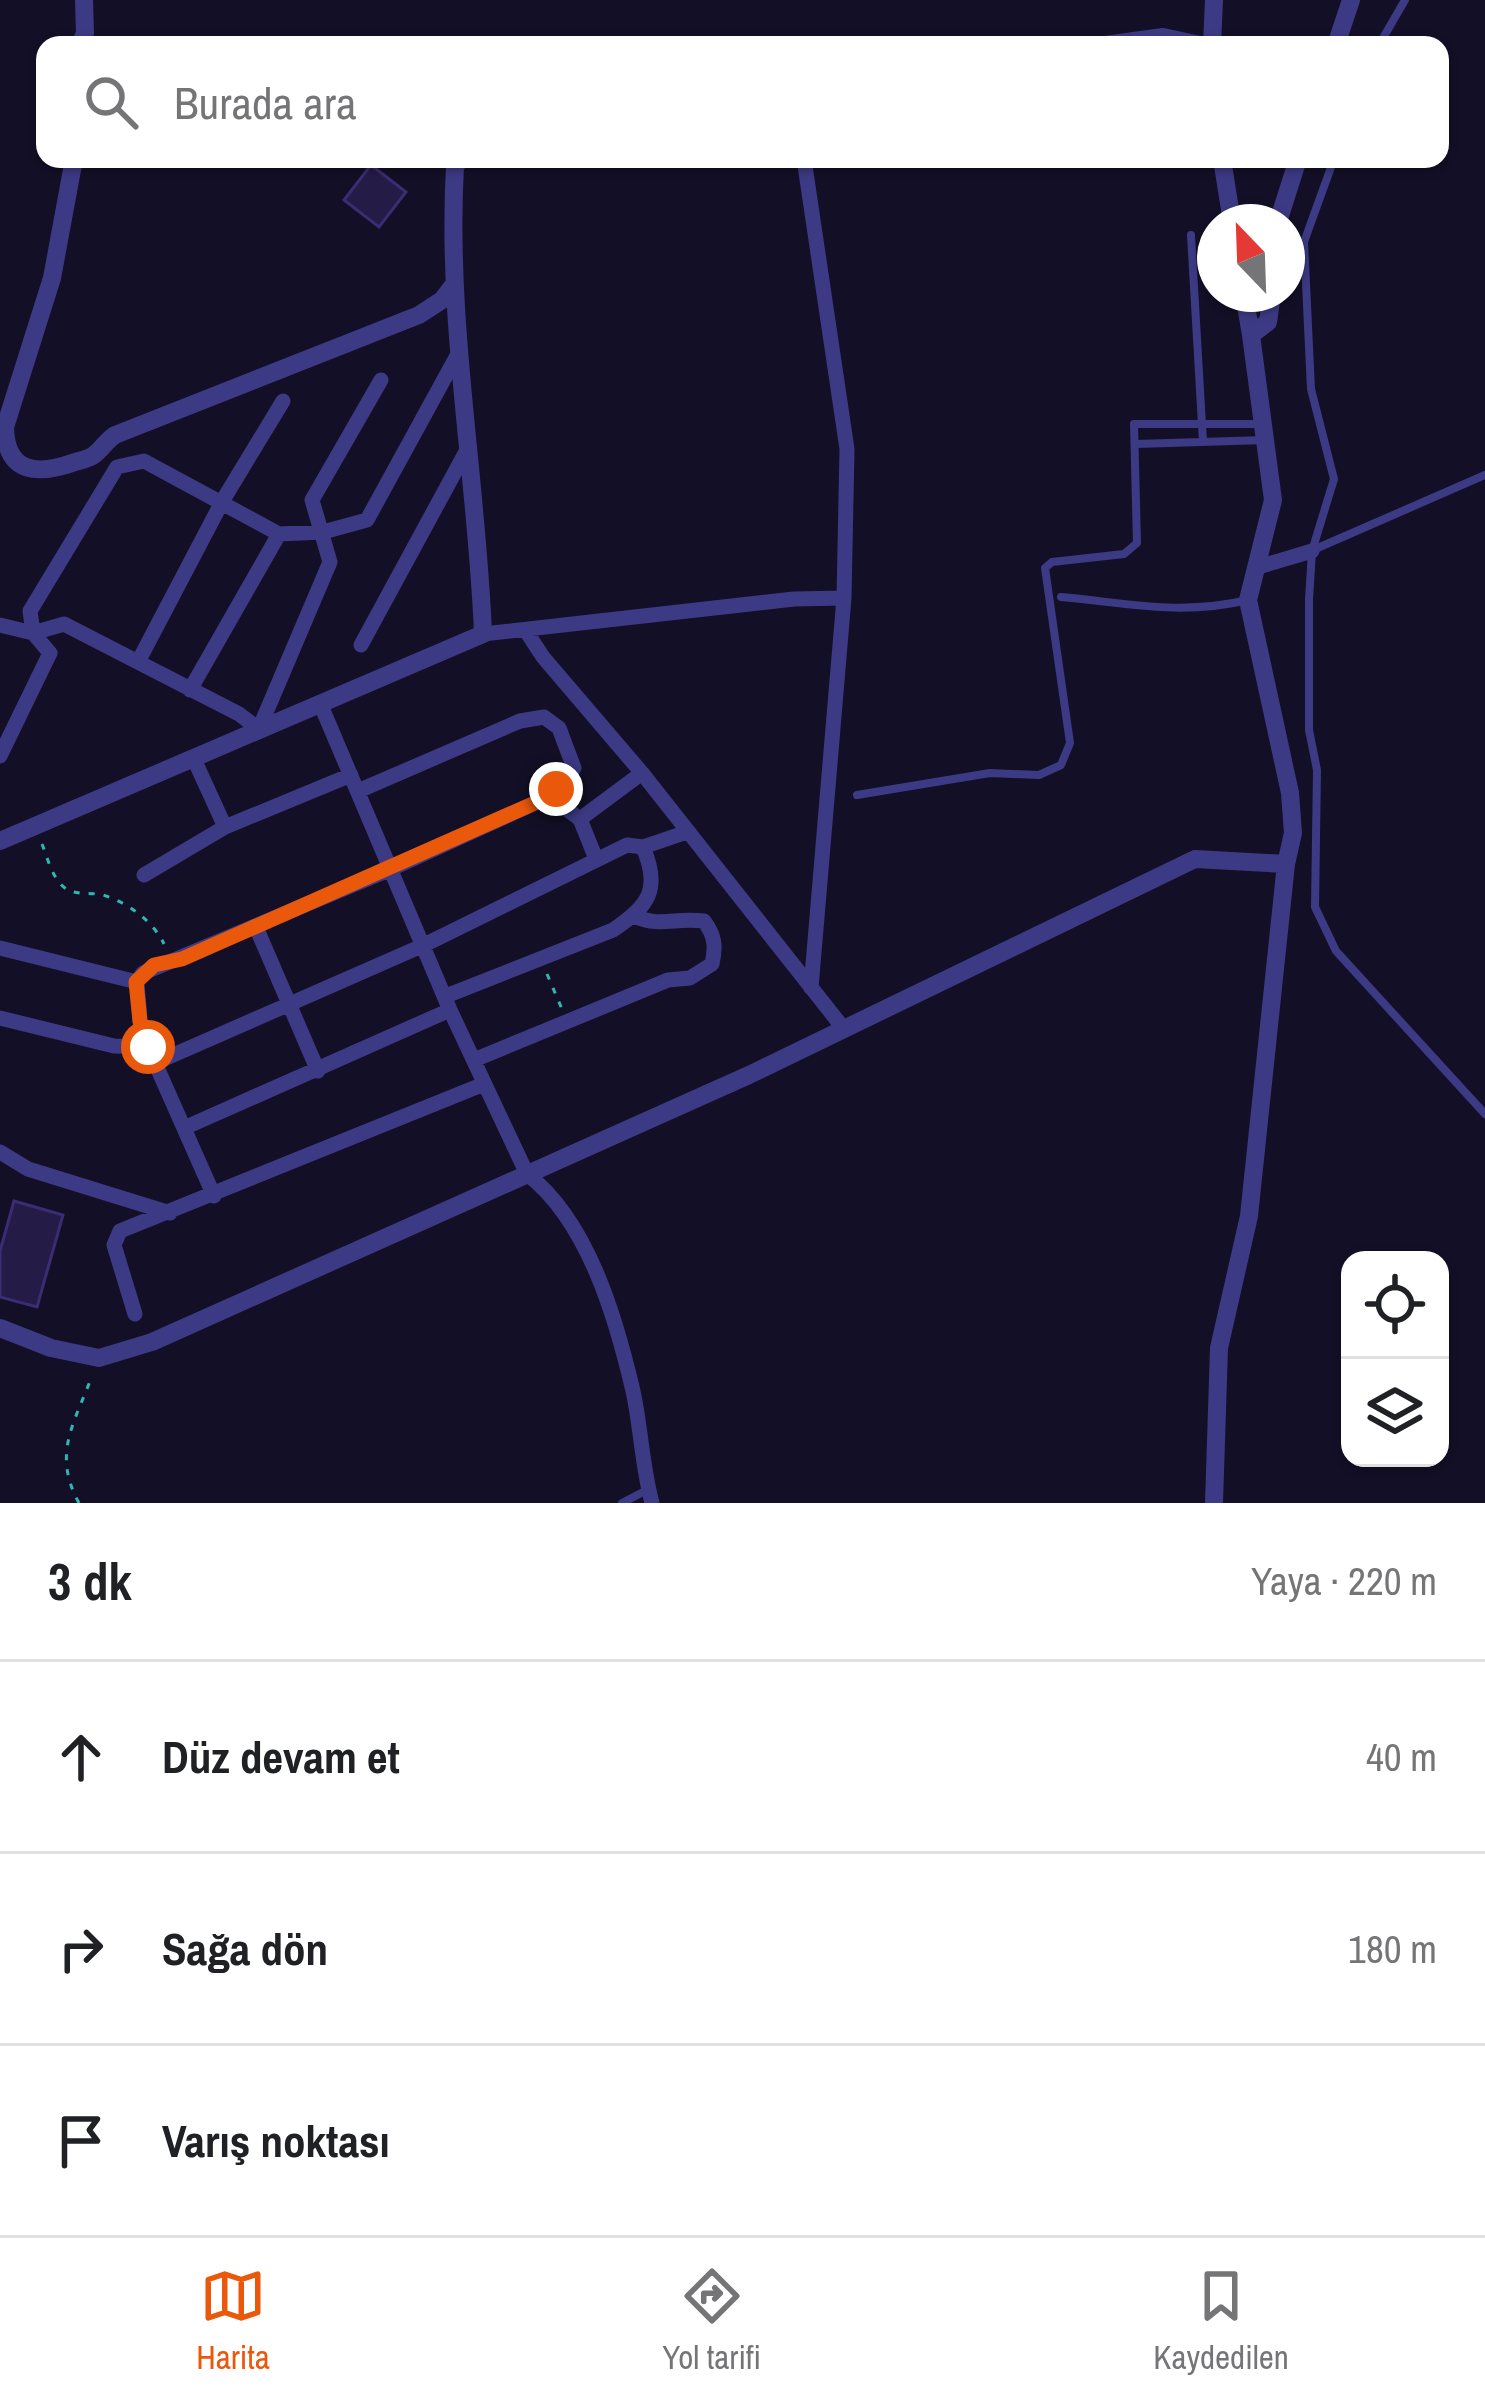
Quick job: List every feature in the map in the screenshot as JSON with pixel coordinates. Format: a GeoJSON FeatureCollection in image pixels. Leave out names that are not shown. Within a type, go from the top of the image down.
{"type":"FeatureCollection","features":[{"type":"Feature","properties":{"kind":"street"},"geometry":{"type":"LineString","coordinates":[[84,0],[84,36]]}},
{"type":"Feature","properties":{"kind":"street"},"geometry":{"type":"LineString","coordinates":[[1212,36],[1214,0]]}},
{"type":"Feature","properties":{"kind":"street"},"geometry":{"type":"LineString","coordinates":[[1339,36],[1352,0]]}},
{"type":"Feature","properties":{"kind":"street"},"geometry":{"type":"LineString","coordinates":[[72,168],[52,278],[5,428],[3,447],[16,462],[35,471],[50,471],[94,455],[116,435],[419,315],[442,300],[452,286]]}},
{"type":"Feature","properties":{"kind":"street"},"geometry":{"type":"LineString","coordinates":[[455,168],[452,286],[480,553],[483,634]]}},
{"type":"Feature","properties":{"kind":"street"},"geometry":{"type":"LineString","coordinates":[[805,168],[846,436],[844,598],[811,988]]}},
{"type":"Feature","properties":{"kind":"street"},"geometry":{"type":"LineString","coordinates":[[1223,168],[1229,204]]}},
{"type":"Feature","properties":{"kind":"street"},"geometry":{"type":"LineString","coordinates":[[1284,204],[1295,168]]}},
{"type":"Feature","properties":{"kind":"street"},"geometry":{"type":"LineString","coordinates":[[1214,1503],[1219,1348],[1249,1216],[1293,833],[1290,793],[1247,600],[1273,500],[1247,312]]}},
{"type":"Feature","properties":{"kind":"street"},"geometry":{"type":"LineString","coordinates":[[1251,335],[1268,322],[1269,312]]}},
{"type":"Feature","properties":{"kind":"street"},"geometry":{"type":"LineString","coordinates":[[0,756],[50,653],[33,632],[30,610],[117,467],[144,461],[279,534],[323,532],[367,520],[459,352]]}},
{"type":"Feature","properties":{"kind":"street"},"geometry":{"type":"LineString","coordinates":[[260,729],[330,562],[312,500],[381,380]]}},
{"type":"Feature","properties":{"kind":"street"},"geometry":{"type":"LineString","coordinates":[[138,662],[223,500],[283,400]]}},
{"type":"Feature","properties":{"kind":"street"},"geometry":{"type":"LineString","coordinates":[[361,646],[469,446]]}},
{"type":"Feature","properties":{"kind":"street"},"geometry":{"type":"LineString","coordinates":[[190,690],[279,534]]}},
{"type":"Feature","properties":{"kind":"street"},"geometry":{"type":"LineString","coordinates":[[1255,568],[1312,551]]}},
{"type":"Feature","properties":{"kind":"street"},"geometry":{"type":"LineString","coordinates":[[0,841],[483,634],[794,599],[844,598]]}},
{"type":"Feature","properties":{"kind":"street"},"geometry":{"type":"LineString","coordinates":[[0,625],[33,632],[64,624],[260,729]]}},
{"type":"Feature","properties":{"kind":"street"},"geometry":{"type":"LineString","coordinates":[[526,632],[844,1029]]}},
{"type":"Feature","properties":{"kind":"street"},"geometry":{"type":"LineString","coordinates":[[320,703],[527,1174],[550,1192],[591,1263],[633,1392],[650,1496]]}},
{"type":"Feature","properties":{"kind":"street"},"geometry":{"type":"LineString","coordinates":[[136,982],[154,965],[256,927],[544,799],[574,768],[559,728],[544,717],[520,721],[225,827],[144,875]]}},
{"type":"Feature","properties":{"kind":"street"},"geometry":{"type":"LineString","coordinates":[[194,757],[225,827]]}},
{"type":"Feature","properties":{"kind":"street"},"geometry":{"type":"LineString","coordinates":[[580,819],[642,773]]}},
{"type":"Feature","properties":{"kind":"street"},"geometry":{"type":"LineString","coordinates":[[556,789],[566,808],[580,819],[596,859]]}},
{"type":"Feature","properties":{"kind":"street"},"geometry":{"type":"LineString","coordinates":[[0,1018],[152,1055],[290,1004],[424,945],[627,845],[644,847],[687,832]]}},
{"type":"Feature","properties":{"kind":"street"},"geometry":{"type":"LineString","coordinates":[[184,1128],[318,1071],[540,959],[613,930],[634,916],[647,898],[654,875],[644,847]]}},
{"type":"Feature","properties":{"kind":"street"},"geometry":{"type":"LineString","coordinates":[[0,1328],[51,1348],[99,1358],[152,1342],[844,1029],[1195,860],[1286,864]]}},
{"type":"Feature","properties":{"kind":"street"},"geometry":{"type":"LineString","coordinates":[[474,1060],[668,980],[690,978],[712,964],[716,949],[704,921],[682,918],[655,925],[634,916]]}},
{"type":"Feature","properties":{"kind":"street"},"geometry":{"type":"LineString","coordinates":[[256,927],[318,1071]]}},
{"type":"Feature","properties":{"kind":"street"},"geometry":{"type":"LineString","coordinates":[[0,948],[136,982]]}},
{"type":"Feature","properties":{"kind":"street"},"geometry":{"type":"LineString","coordinates":[[136,982],[140,1021],[152,1055],[214,1196]]}},
{"type":"Feature","properties":{"kind":"street"},"geometry":{"type":"LineString","coordinates":[[135,1314],[114,1245],[120,1231],[484,1084]]}},
{"type":"Feature","properties":{"kind":"street"},"geometry":{"type":"LineString","coordinates":[[0,1153],[28,1169],[170,1214]]}},
{"type":"Feature","properties":{"kind":"lane"},"geometry":{"type":"LineString","coordinates":[[1384,36],[1406,0]]}},
{"type":"Feature","properties":{"kind":"lane"},"geometry":{"type":"LineString","coordinates":[[1331,168],[1304,242],[1312,389],[1334,479],[1312,551],[1309,730],[1317,770],[1316,907],[1336,951],[1485,1114]]}},
{"type":"Feature","properties":{"kind":"lane"},"geometry":{"type":"LineString","coordinates":[[1191,235],[1203,442]]}},
{"type":"Feature","properties":{"kind":"lane"},"geometry":{"type":"LineString","coordinates":[[857,795],[990,773],[1039,775],[1060,765],[1070,743],[1045,568],[1052,562],[1124,554],[1133,548],[1138,537],[1134,424],[1202,424],[1265,432]]}},
{"type":"Feature","properties":{"kind":"lane"},"geometry":{"type":"LineString","coordinates":[[1136,444],[1203,442],[1265,432]]}},
{"type":"Feature","properties":{"kind":"lane"},"geometry":{"type":"LineString","coordinates":[[1312,551],[1485,476]]}},
{"type":"Feature","properties":{"kind":"lane"},"geometry":{"type":"LineString","coordinates":[[1060,597],[1162,610],[1204,609],[1247,600]]}},
{"type":"Feature","properties":{"kind":"lane"},"geometry":{"type":"LineString","coordinates":[[622,1503],[650,1496]]}},
{"type":"Feature","properties":{"kind":"path"},"geometry":{"type":"LineString","coordinates":[[34,826],[56,879],[70,892],[102,895],[138,914],[158,932],[171,962]]}},
{"type":"Feature","properties":{"kind":"path"},"geometry":{"type":"LineString","coordinates":[[540,959],[568,1022]]}},
{"type":"Feature","properties":{"kind":"path"},"geometry":{"type":"LineString","coordinates":[[80,1503],[65,1475],[63,1453],[99,1358]]}},
{"type":"Feature","properties":{"kind":"building"},"geometry":{"type":"Polygon","coordinates":[[[369,168],[406,192],[379,227],[344,200],[369,168]]]}},
{"type":"Feature","properties":{"kind":"building"},"geometry":{"type":"Polygon","coordinates":[[[14,1201],[63,1215],[37,1307],[0,1297],[0,1251],[14,1201]]]}},
{"type":"Feature","properties":{"kind":"route"},"geometry":{"type":"LineString","coordinates":[[148,1047],[136,982],[154,965],[182,959],[391,869],[544,799],[556,789]]}}]}
